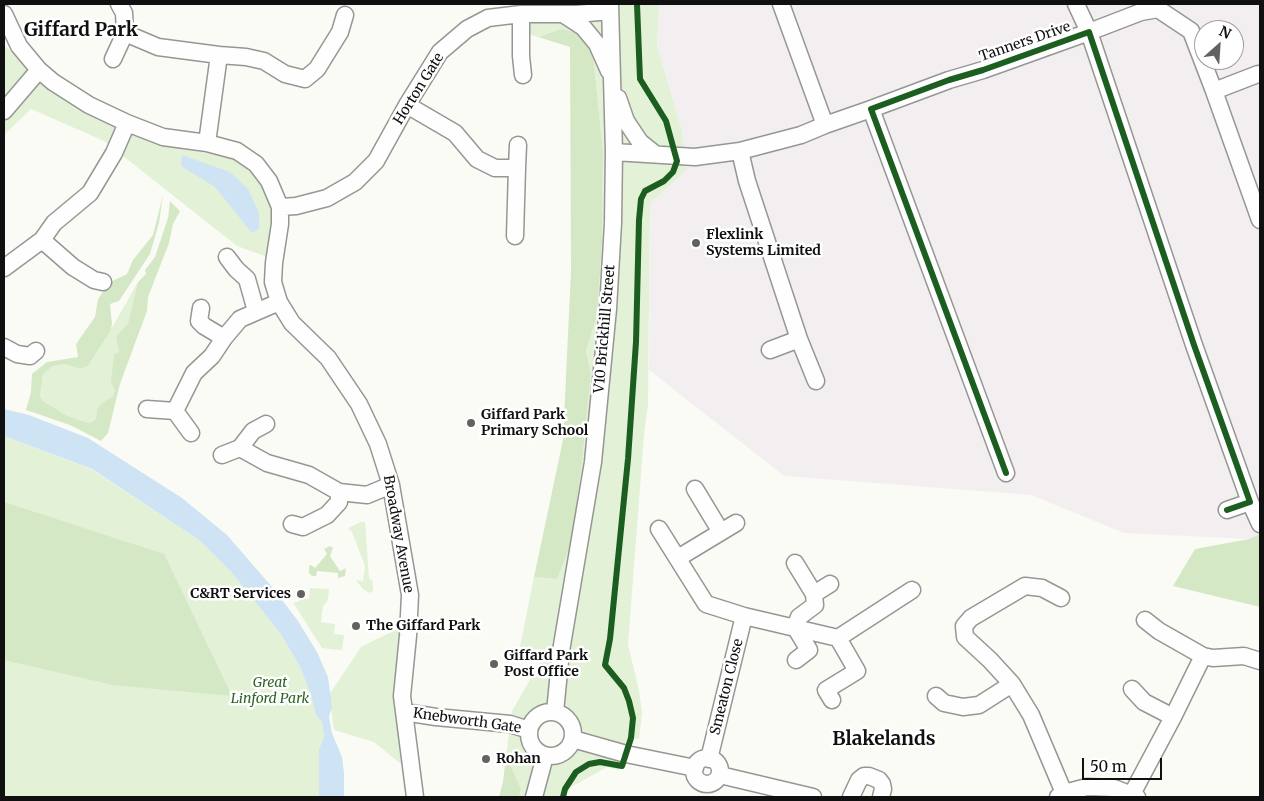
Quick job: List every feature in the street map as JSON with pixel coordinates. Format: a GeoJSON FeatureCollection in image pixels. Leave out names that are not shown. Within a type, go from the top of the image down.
{"type":"FeatureCollection","features":[{"type":"Feature","properties":{"kind":"street"},"geometry":{"type":"LineString","coordinates":[[113,59],[125,33],[124,13],[119,4]]}},
{"type":"Feature","properties":{"kind":"street"},"geometry":{"type":"LineString","coordinates":[[782,4],[825,125]]}},
{"type":"Feature","properties":{"kind":"street","name":"Tanners Drive"},"geometry":{"type":"LineString","coordinates":[[1076,4],[1089,32],[1194,345],[1250,502],[1260,524]]}},
{"type":"Feature","properties":{"kind":"street","name":"Horton Gate"},"geometry":{"type":"LineString","coordinates":[[280,207],[296,206],[327,198],[355,182],[376,161],[407,105],[440,52],[467,28],[488,18],[521,14],[563,14],[610,7]]}},
{"type":"Feature","properties":{"kind":"street","name":"V10 Brickhill Street"},"geometry":{"type":"LineString","coordinates":[[555,712],[561,651],[593,462],[608,309],[613,223],[614,152],[610,7]]}},
{"type":"Feature","properties":{"kind":"street","name":"Tanners Drive"},"geometry":{"type":"LineString","coordinates":[[614,152],[695,157],[740,151],[801,135],[1141,12],[1158,10],[1191,31],[1260,220]]}},
{"type":"Feature","properties":{"kind":"street","name":"Broadway Avenue"},"geometry":{"type":"LineString","coordinates":[[4,14],[19,46],[39,70],[89,106],[126,124],[163,137],[208,143],[237,150],[256,164],[269,182],[280,207],[280,224],[273,282],[279,302],[292,323],[328,358],[359,404],[378,444],[391,485],[410,595],[402,696],[415,797]]}},
{"type":"Feature","properties":{"kind":"street"},"geometry":{"type":"LineString","coordinates":[[521,14],[523,75]]}},
{"type":"Feature","properties":{"kind":"street"},"geometry":{"type":"LineString","coordinates":[[563,14],[583,27],[597,44],[626,121],[640,142],[656,154]]}},
{"type":"Feature","properties":{"kind":"street"},"geometry":{"type":"LineString","coordinates":[[125,33],[158,47],[246,57],[264,61],[284,74],[305,79],[322,62],[340,32],[345,15]]}},
{"type":"Feature","properties":{"kind":"street"},"geometry":{"type":"LineString","coordinates":[[208,143],[219,55]]}},
{"type":"Feature","properties":{"kind":"street"},"geometry":{"type":"LineString","coordinates":[[4,111],[39,70]]}},
{"type":"Feature","properties":{"kind":"street"},"geometry":{"type":"LineString","coordinates":[[1214,91],[1258,74]]}},
{"type":"Feature","properties":{"kind":"street"},"geometry":{"type":"LineString","coordinates":[[407,105],[455,133],[477,159],[495,168],[517,168]]}},
{"type":"Feature","properties":{"kind":"street"},"geometry":{"type":"LineString","coordinates":[[871,109],[1006,473]]}},
{"type":"Feature","properties":{"kind":"street"},"geometry":{"type":"LineString","coordinates":[[4,268],[42,240],[54,223],[90,193],[114,152],[126,124]]}},
{"type":"Feature","properties":{"kind":"street"},"geometry":{"type":"LineString","coordinates":[[515,236],[518,145]]}},
{"type":"Feature","properties":{"kind":"street"},"geometry":{"type":"LineString","coordinates":[[740,151],[746,181],[799,339],[816,381]]}},
{"type":"Feature","properties":{"kind":"street"},"geometry":{"type":"LineString","coordinates":[[42,240],[73,267],[94,280],[103,282]]}},
{"type":"Feature","properties":{"kind":"street"},"geometry":{"type":"LineString","coordinates":[[227,257],[247,279],[256,311]]}},
{"type":"Feature","properties":{"kind":"street"},"geometry":{"type":"LineString","coordinates":[[175,411],[194,373],[212,356],[240,319],[279,302]]}},
{"type":"Feature","properties":{"kind":"street"},"geometry":{"type":"LineString","coordinates":[[201,308],[199,321],[224,338]]}},
{"type":"Feature","properties":{"kind":"street"},"geometry":{"type":"LineString","coordinates":[[770,350],[799,339]]}},
{"type":"Feature","properties":{"kind":"street"},"geometry":{"type":"LineString","coordinates":[[4,347],[18,354],[30,356],[36,351]]}},
{"type":"Feature","properties":{"kind":"street"},"geometry":{"type":"LineString","coordinates":[[147,409],[175,411],[191,433]]}},
{"type":"Feature","properties":{"kind":"street"},"geometry":{"type":"LineString","coordinates":[[222,455],[240,448],[253,431],[266,424]]}},
{"type":"Feature","properties":{"kind":"street"},"geometry":{"type":"LineString","coordinates":[[240,448],[266,463],[310,475],[339,492],[367,495],[391,485]]}},
{"type":"Feature","properties":{"kind":"street"},"geometry":{"type":"LineString","coordinates":[[694,489],[721,532]]}},
{"type":"Feature","properties":{"kind":"street"},"geometry":{"type":"LineString","coordinates":[[292,524],[303,527],[327,515],[338,502],[339,492]]}},
{"type":"Feature","properties":{"kind":"street"},"geometry":{"type":"LineString","coordinates":[[1227,510],[1250,502]]}},
{"type":"Feature","properties":{"kind":"street"},"geometry":{"type":"LineString","coordinates":[[678,558],[736,522]]}},
{"type":"Feature","properties":{"kind":"street"},"geometry":{"type":"LineString","coordinates":[[659,529],[706,604],[744,616],[838,638],[857,671],[826,690],[832,700]]}},
{"type":"Feature","properties":{"kind":"street"},"geometry":{"type":"LineString","coordinates":[[794,627],[799,618],[815,605],[814,594],[796,563]]}},
{"type":"Feature","properties":{"kind":"street"},"geometry":{"type":"LineString","coordinates":[[814,594],[830,584]]}},
{"type":"Feature","properties":{"kind":"street"},"geometry":{"type":"LineString","coordinates":[[1061,598],[1042,588],[1025,586],[972,618],[964,626],[965,637],[1012,684],[1031,715],[1061,795],[1088,787],[1114,788],[1135,796],[1203,656]]}},
{"type":"Feature","properties":{"kind":"street"},"geometry":{"type":"LineString","coordinates":[[838,638],[912,590]]}},
{"type":"Feature","properties":{"kind":"street","name":"Smeaton Close"},"geometry":{"type":"LineString","coordinates":[[709,758],[744,616]]}},
{"type":"Feature","properties":{"kind":"street"},"geometry":{"type":"LineString","coordinates":[[1145,620],[1159,631],[1203,656],[1213,658],[1244,656],[1260,662]]}},
{"type":"Feature","properties":{"kind":"street"},"geometry":{"type":"LineString","coordinates":[[794,627],[809,650],[796,660]]}},
{"type":"Feature","properties":{"kind":"street"},"geometry":{"type":"LineString","coordinates":[[936,696],[944,703],[963,707],[978,705],[1012,684]]}},
{"type":"Feature","properties":{"kind":"street"},"geometry":{"type":"LineString","coordinates":[[1132,689],[1144,702],[1173,717]]}},
{"type":"Feature","properties":{"kind":"street","name":"Knebworth Gate"},"geometry":{"type":"LineString","coordinates":[[404,712],[510,724],[528,730]]}},
{"type":"Feature","properties":{"kind":"street"},"geometry":{"type":"LineString","coordinates":[[555,712],[566,717],[570,722],[573,738],[565,752],[558,755],[545,756],[538,753],[531,745],[528,738],[528,730],[538,715],[555,712]]}},
{"type":"Feature","properties":{"kind":"street"},"geometry":{"type":"LineString","coordinates":[[573,738],[626,754],[695,768]]}},
{"type":"Feature","properties":{"kind":"street"},"geometry":{"type":"LineString","coordinates":[[534,797],[545,756]]}},
{"type":"Feature","properties":{"kind":"street"},"geometry":{"type":"LineString","coordinates":[[709,758],[719,766],[720,775],[716,782],[702,791],[696,778],[695,768],[699,762],[709,758]]}},
{"type":"Feature","properties":{"kind":"street"},"geometry":{"type":"LineString","coordinates":[[720,775],[813,797]]}},
{"type":"Feature","properties":{"kind":"street"},"geometry":{"type":"LineString","coordinates":[[851,797],[859,780],[864,776],[879,780],[883,789],[881,797]]}},
{"type":"Feature","properties":{"kind":"shaded area"},"geometry":{"type":"Polygon","coordinates":[[[659,4],[1258,4],[1260,9],[1260,534],[1249,539],[1124,533],[1031,495],[784,476],[649,370],[650,203],[687,170],[682,131],[657,45],[659,4]]]}},
{"type":"Feature","properties":{"kind":"green space"},"geometry":{"type":"Polygon","coordinates":[[[581,4],[659,4],[657,45],[682,131],[687,170],[650,203],[648,404],[628,645],[639,690],[642,713],[639,739],[631,738],[619,770],[607,767],[566,790],[565,797],[519,797],[521,789],[506,755],[512,711],[543,657],[539,656],[539,650],[520,647],[534,577],[557,579],[571,545],[582,463],[591,373],[586,351],[597,315],[602,244],[603,152],[593,54],[561,29],[538,37],[521,32],[521,14],[577,14],[581,4]],[[548,711],[539,715],[531,723],[528,738],[538,753],[551,756],[558,755],[568,749],[573,733],[572,727],[566,717],[548,711]]]}},
{"type":"Feature","properties":{"kind":"green space"},"geometry":{"type":"Polygon","coordinates":[[[561,29],[578,33],[593,54],[603,152],[602,244],[597,316],[586,351],[591,373],[582,463],[571,545],[557,579],[534,577],[563,440],[571,271],[570,47],[538,37],[561,29]]]}},
{"type":"Feature","properties":{"kind":"green space"},"geometry":{"type":"Polygon","coordinates":[[[5,46],[76,106],[164,145],[237,159],[262,184],[273,211],[270,258],[237,246],[104,141],[31,109],[4,135],[5,46]]]}},
{"type":"Feature","properties":{"kind":"green space"},"geometry":{"type":"Polygon","coordinates":[[[163,195],[159,223],[150,254],[119,301],[110,304],[111,330],[88,366],[81,369],[64,364],[51,367],[43,375],[40,396],[43,401],[66,415],[79,420],[90,423],[96,419],[97,409],[102,403],[113,396],[115,390],[111,382],[114,355],[119,352],[116,337],[128,323],[138,282],[146,274],[145,270],[155,257],[168,218],[170,201],[180,211],[173,224],[169,243],[148,297],[147,311],[120,384],[108,433],[101,441],[70,425],[26,410],[31,392],[32,374],[47,362],[78,357],[76,344],[95,317],[98,299],[110,282],[127,274],[133,260],[153,235],[163,195]]]}},
{"type":"Feature","properties":{"kind":"green space"},"geometry":{"type":"Polygon","coordinates":[[[138,282],[128,323],[116,337],[119,352],[114,356],[115,390],[113,396],[102,403],[97,409],[96,419],[90,423],[79,420],[66,415],[43,401],[40,396],[43,375],[51,367],[64,364],[81,369],[88,366],[138,282]]]}},
{"type":"Feature","properties":{"kind":"green space","name":"Great Linford Park"},"geometry":{"type":"Polygon","coordinates":[[[4,436],[91,469],[199,540],[233,574],[280,633],[300,667],[311,695],[316,715],[322,722],[324,737],[319,749],[319,797],[4,797],[4,436]]]}},
{"type":"Feature","properties":{"kind":"green space"},"geometry":{"type":"Polygon","coordinates":[[[4,502],[164,554],[232,696],[113,685],[4,660],[4,502]]]}},
{"type":"Feature","properties":{"kind":"green space"},"geometry":{"type":"Polygon","coordinates":[[[365,522],[369,579],[372,580],[373,586],[373,591],[369,593],[356,580],[363,581],[365,566],[352,532],[348,528],[365,522]]]}},
{"type":"Feature","properties":{"kind":"green space"},"geometry":{"type":"Polygon","coordinates":[[[1260,534],[1260,607],[1173,586],[1195,549],[1249,539],[1260,534]]]}},
{"type":"Feature","properties":{"kind":"green space"},"geometry":{"type":"Polygon","coordinates":[[[330,546],[333,548],[330,556],[340,571],[346,568],[345,576],[338,578],[338,573],[317,571],[316,576],[312,576],[309,573],[309,566],[311,565],[315,568],[327,554],[324,549],[330,546]]]}},
{"type":"Feature","properties":{"kind":"green space"},"geometry":{"type":"Polygon","coordinates":[[[310,588],[329,589],[328,600],[323,606],[321,622],[335,624],[334,634],[344,635],[342,650],[357,652],[322,648],[294,604],[294,602],[299,602],[300,598],[309,599],[310,588]]]}},
{"type":"Feature","properties":{"kind":"green space"},"geometry":{"type":"Polygon","coordinates":[[[405,625],[395,705],[401,764],[374,742],[334,730],[329,695],[361,647],[405,625]]]}},
{"type":"Feature","properties":{"kind":"green space"},"geometry":{"type":"Polygon","coordinates":[[[506,755],[521,789],[519,797],[499,797],[506,755]]]}},
{"type":"Feature","properties":{"kind":"water"},"geometry":{"type":"Polygon","coordinates":[[[182,155],[230,172],[248,189],[259,213],[259,229],[252,233],[215,187],[181,166],[182,155]]]}},
{"type":"Feature","properties":{"kind":"water"},"geometry":{"type":"Polygon","coordinates":[[[4,409],[29,415],[88,438],[182,498],[227,535],[273,588],[298,621],[317,652],[328,677],[332,707],[329,717],[332,733],[342,757],[344,797],[319,797],[319,749],[324,737],[322,722],[316,715],[311,695],[300,667],[280,633],[233,574],[199,540],[92,469],[4,436],[4,409]]]}},
{"type":"Feature","properties":{"kind":"cycle path"},"geometry":{"type":"LineString","coordinates":[[563,797],[565,789],[576,772],[589,764],[600,762],[622,766],[631,738],[633,718],[624,688],[605,665],[610,639],[628,459],[636,342],[639,220],[641,199],[645,191],[664,181],[673,172],[677,161],[666,121],[640,79],[637,4]]}},
{"type":"Feature","properties":{"kind":"cycle path"},"geometry":{"type":"LineString","coordinates":[[1006,473],[871,109],[1089,32],[1194,345],[1250,502],[1227,510]]}},
{"type":"Feature","properties":{"kind":"place","name":"Flexlink Systems Limited"},"geometry":{"type":"Point","coordinates":[696,243]}},
{"type":"Feature","properties":{"kind":"place","name":"Giffard Park Primary School"},"geometry":{"type":"Point","coordinates":[471,423]}},
{"type":"Feature","properties":{"kind":"place","name":"C&RT Services"},"geometry":{"type":"Point","coordinates":[301,594]}},
{"type":"Feature","properties":{"kind":"place","name":"The Giffard Park"},"geometry":{"type":"Point","coordinates":[356,626]}},
{"type":"Feature","properties":{"kind":"place","name":"Giffard Park Post Office"},"geometry":{"type":"Point","coordinates":[494,664]}},
{"type":"Feature","properties":{"kind":"place","name":"Rohan"},"geometry":{"type":"Point","coordinates":[486,759]}},
{"type":"Feature","properties":{"kind":"district","name":"Giffard Park"},"geometry":{"type":"Point","coordinates":[81,31]}},
{"type":"Feature","properties":{"kind":"district","name":"Blakelands"},"geometry":{"type":"Point","coordinates":[884,740]}}]}
